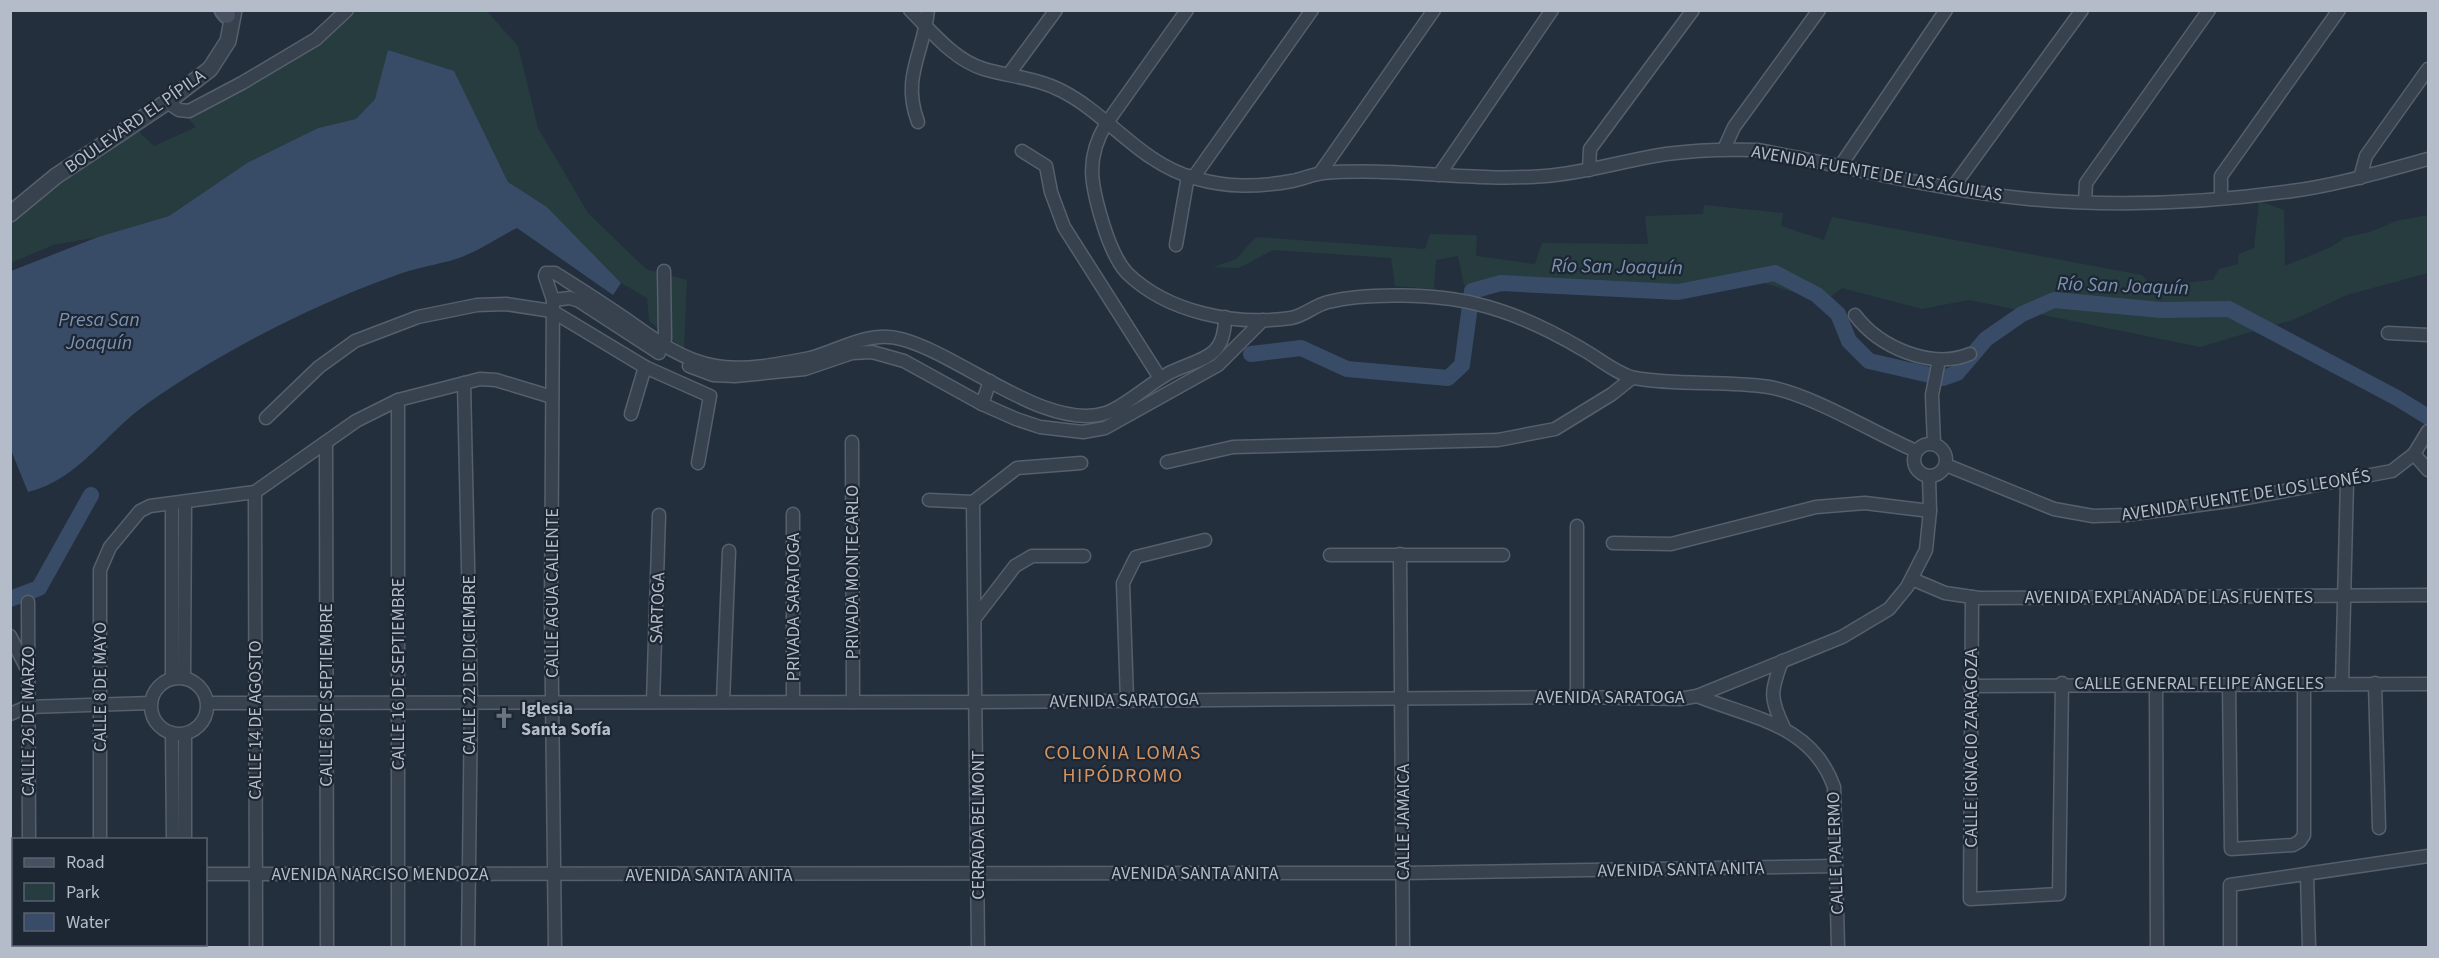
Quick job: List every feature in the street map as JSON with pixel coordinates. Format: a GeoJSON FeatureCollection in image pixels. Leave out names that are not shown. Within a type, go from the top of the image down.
{"type":"FeatureCollection","features":[{"type":"Feature","properties":{"kind":"street"},"geometry":{"type":"LineString","coordinates":[[167,102],[184,111],[200,105],[316,39],[347,10]]}},
{"type":"Feature","properties":{"kind":"street","name":"AVENIDA FUENTE DE LAS ÁGUILAS"},"geometry":{"type":"LineString","coordinates":[[910,10],[954,54],[982,69],[1040,80],[1065,92],[1150,157],[1191,177],[1233,187],[1263,186],[1320,173],[1504,178],[1546,176],[1589,170],[1666,154],[1724,149],[1756,150],[1953,188],[2028,199],[2085,202],[2221,197],[2292,191],[2360,178],[2428,159]]}},
{"type":"Feature","properties":{"kind":"street"},"geometry":{"type":"LineString","coordinates":[[918,122],[911,105],[910,83],[927,27],[928,10]]}},
{"type":"Feature","properties":{"kind":"street"},"geometry":{"type":"LineString","coordinates":[[1009,74],[1056,10]]}},
{"type":"Feature","properties":{"kind":"street"},"geometry":{"type":"LineString","coordinates":[[1187,10],[1106,123],[1095,143],[1092,182],[1112,250],[1126,272],[1163,297],[1206,315],[1263,321],[1294,317],[1326,302],[1418,295],[1470,302],[1519,315],[1632,378],[1772,388],[1808,400],[1916,451]]}},
{"type":"Feature","properties":{"kind":"street"},"geometry":{"type":"LineString","coordinates":[[1176,245],[1191,177],[1312,10]]}},
{"type":"Feature","properties":{"kind":"street"},"geometry":{"type":"LineString","coordinates":[[1320,173],[1434,10]]}},
{"type":"Feature","properties":{"kind":"street"},"geometry":{"type":"LineString","coordinates":[[1439,175],[1552,10]]}},
{"type":"Feature","properties":{"kind":"street"},"geometry":{"type":"LineString","coordinates":[[1589,170],[1590,149],[1693,10]]}},
{"type":"Feature","properties":{"kind":"street"},"geometry":{"type":"LineString","coordinates":[[1724,149],[1734,127],[1819,10]]}},
{"type":"Feature","properties":{"kind":"street"},"geometry":{"type":"LineString","coordinates":[[1841,165],[1946,10]]}},
{"type":"Feature","properties":{"kind":"street"},"geometry":{"type":"LineString","coordinates":[[1953,188],[2082,10]]}},
{"type":"Feature","properties":{"kind":"street"},"geometry":{"type":"LineString","coordinates":[[2085,202],[2086,183],[2209,10]]}},
{"type":"Feature","properties":{"kind":"street"},"geometry":{"type":"LineString","coordinates":[[2221,197],[2221,176],[2339,10]]}},
{"type":"Feature","properties":{"kind":"street","name":"BOULEVARD EL PÍPILA"},"geometry":{"type":"LineString","coordinates":[[10,214],[55,174],[167,102],[217,63],[228,41],[228,12]]}},
{"type":"Feature","properties":{"kind":"street","name":"BOULEVARD EL PÍPILA"},"geometry":{"type":"LineString","coordinates":[[10,208],[209,61],[220,43],[228,12]]}},
{"type":"Feature","properties":{"kind":"street"},"geometry":{"type":"LineString","coordinates":[[2360,178],[2366,156],[2428,69]]}},
{"type":"Feature","properties":{"kind":"street"},"geometry":{"type":"LineString","coordinates":[[1022,151],[1046,166],[1051,192],[1065,227],[1160,378]]}},
{"type":"Feature","properties":{"kind":"street","name":"CALLE AGUA CALIENTE"},"geometry":{"type":"LineString","coordinates":[[555,948],[552,702],[553,306],[545,276],[549,271],[594,298],[659,348]]}},
{"type":"Feature","properties":{"kind":"street"},"geometry":{"type":"LineString","coordinates":[[659,348],[665,339],[664,271]]}},
{"type":"Feature","properties":{"kind":"street"},"geometry":{"type":"LineString","coordinates":[[266,418],[338,351],[355,341],[408,321],[477,304],[553,306],[570,298],[659,348],[713,375],[735,376],[805,369],[852,353],[872,352],[904,361],[982,404],[1040,427],[1083,432],[1105,428],[1218,365],[1263,321]]}},
{"type":"Feature","properties":{"kind":"street"},"geometry":{"type":"LineString","coordinates":[[553,306],[645,367],[710,396],[699,463]]}},
{"type":"Feature","properties":{"kind":"street"},"geometry":{"type":"LineString","coordinates":[[1855,315],[1885,344],[1937,371]]}},
{"type":"Feature","properties":{"kind":"street"},"geometry":{"type":"LineString","coordinates":[[659,348],[713,366],[737,368],[810,357],[881,336],[901,338],[927,348],[1051,410],[1076,416],[1107,413],[1160,378],[1220,347],[1225,334],[1226,317]]}},
{"type":"Feature","properties":{"kind":"street"},"geometry":{"type":"LineString","coordinates":[[2388,333],[2428,335]]}},
{"type":"Feature","properties":{"kind":"street"},"geometry":{"type":"LineString","coordinates":[[1934,444],[1932,395],[1937,371],[1954,360],[1970,354]]}},
{"type":"Feature","properties":{"kind":"street"},"geometry":{"type":"LineString","coordinates":[[631,414],[645,367]]}},
{"type":"Feature","properties":{"kind":"street"},"geometry":{"type":"LineString","coordinates":[[1167,462],[1233,447],[1498,440],[1555,429],[1612,394],[1632,378]]}},
{"type":"Feature","properties":{"kind":"street"},"geometry":{"type":"LineString","coordinates":[[255,492],[356,422],[398,400],[480,379],[496,380],[552,397]]}},
{"type":"Feature","properties":{"kind":"street"},"geometry":{"type":"LineString","coordinates":[[982,404],[990,381]]}},
{"type":"Feature","properties":{"kind":"street","name":"CALLE 22 DE DICIEMBRE"},"geometry":{"type":"LineString","coordinates":[[464,383],[471,702],[468,948]]}},
{"type":"Feature","properties":{"kind":"street"},"geometry":{"type":"LineString","coordinates":[[1143,389],[1151,404]]}},
{"type":"Feature","properties":{"kind":"street","name":"CALLE 16 DE SEPTIEMBRE"},"geometry":{"type":"LineString","coordinates":[[398,400],[398,948]]}},
{"type":"Feature","properties":{"kind":"street","name":"AVENIDA FUENTE DE LOS LEONÉS"},"geometry":{"type":"LineString","coordinates":[[1946,465],[2054,508],[2093,516],[2127,515],[2236,500],[2392,471],[2414,454],[2428,431]]}},
{"type":"Feature","properties":{"kind":"street","name":"CALLE 8 DE SEPTIEMBRE"},"geometry":{"type":"LineString","coordinates":[[326,442],[327,948]]}},
{"type":"Feature","properties":{"kind":"street","name":"PRIVADA MONTECARLO"},"geometry":{"type":"LineString","coordinates":[[852,442],[853,702]]}},
{"type":"Feature","properties":{"kind":"street"},"geometry":{"type":"LineString","coordinates":[[1927,444],[1934,444],[1946,455],[1946,465],[1940,474],[1929,477],[1917,471],[1914,464],[1916,451],[1927,444]]}},
{"type":"Feature","properties":{"kind":"street"},"geometry":{"type":"LineString","coordinates":[[2414,454],[2428,470]]}},
{"type":"Feature","properties":{"kind":"street"},"geometry":{"type":"LineString","coordinates":[[929,500],[973,502],[1017,468],[1081,463]]}},
{"type":"Feature","properties":{"kind":"street"},"geometry":{"type":"LineString","coordinates":[[1696,696],[1834,641],[1889,609],[1912,579],[1926,550],[1930,511],[1929,477]]}},
{"type":"Feature","properties":{"kind":"street"},"geometry":{"type":"LineString","coordinates":[[2342,683],[2347,480]]}},
{"type":"Feature","properties":{"kind":"street","name":"CALLE 8 DE MAYO"},"geometry":{"type":"LineString","coordinates":[[100,838],[100,570],[104,556],[115,539],[140,511],[150,506],[172,505],[255,492]]}},
{"type":"Feature","properties":{"kind":"street","name":"CALLE 14 DE AGOSTO"},"geometry":{"type":"LineString","coordinates":[[255,492],[256,948]]}},
{"type":"Feature","properties":{"kind":"street","name":"CERRADA BELMONT"},"geometry":{"type":"LineString","coordinates":[[973,502],[979,874],[978,948]]}},
{"type":"Feature","properties":{"kind":"street"},"geometry":{"type":"LineString","coordinates":[[178,678],[185,503]]}},
{"type":"Feature","properties":{"kind":"street"},"geometry":{"type":"LineString","coordinates":[[1612,543],[1671,544],[1816,507],[1865,504],[1930,511]]}},
{"type":"Feature","properties":{"kind":"street"},"geometry":{"type":"LineString","coordinates":[[172,505],[178,678]]}},
{"type":"Feature","properties":{"kind":"street","name":"PRIVADA SARATOGA"},"geometry":{"type":"LineString","coordinates":[[793,701],[794,514]]}},
{"type":"Feature","properties":{"kind":"street","name":"SARTOGA"},"geometry":{"type":"LineString","coordinates":[[653,702],[659,515]]}},
{"type":"Feature","properties":{"kind":"street"},"geometry":{"type":"LineString","coordinates":[[1577,526],[1578,697]]}},
{"type":"Feature","properties":{"kind":"street"},"geometry":{"type":"LineString","coordinates":[[1127,700],[1123,583],[1136,557],[1204,540]]}},
{"type":"Feature","properties":{"kind":"street"},"geometry":{"type":"LineString","coordinates":[[723,702],[729,551]]}},
{"type":"Feature","properties":{"kind":"street","name":"CALLE JAMAICA"},"geometry":{"type":"LineString","coordinates":[[1400,554],[1403,948]]}},
{"type":"Feature","properties":{"kind":"street"},"geometry":{"type":"LineString","coordinates":[[1330,555],[1503,555]]}},
{"type":"Feature","properties":{"kind":"street"},"geometry":{"type":"LineString","coordinates":[[975,618],[1015,566],[1023,561],[1032,556],[1084,556]]}},
{"type":"Feature","properties":{"kind":"street","name":"AVENIDA EXPLANADA DE LAS FUENTES"},"geometry":{"type":"LineString","coordinates":[[1912,579],[1945,593],[1972,597],[2428,595]]}},
{"type":"Feature","properties":{"kind":"street","name":"CALLE IGNACIO ZARAGOZA"},"geometry":{"type":"LineString","coordinates":[[1972,597],[1970,899],[2059,894],[2062,683]]}},
{"type":"Feature","properties":{"kind":"street","name":"CALLE 26 DE MARZO"},"geometry":{"type":"LineString","coordinates":[[28,602],[29,838]]}},
{"type":"Feature","properties":{"kind":"street"},"geometry":{"type":"LineString","coordinates":[[10,636],[28,670]]}},
{"type":"Feature","properties":{"kind":"street"},"geometry":{"type":"LineString","coordinates":[[1782,662],[1772,690],[1772,702],[1784,728]]}},
{"type":"Feature","properties":{"kind":"street"},"geometry":{"type":"LineString","coordinates":[[178,678],[200,687],[208,704],[202,723],[178,734],[156,722],[151,703],[158,688],[178,678]]}},
{"type":"Feature","properties":{"kind":"street","name":"CALLE GENERAL FELIPE ÁNGELES"},"geometry":{"type":"LineString","coordinates":[[1970,686],[2062,683],[2428,684]]}},
{"type":"Feature","properties":{"kind":"street"},"geometry":{"type":"LineString","coordinates":[[2375,683],[2379,828]]}},
{"type":"Feature","properties":{"kind":"street"},"geometry":{"type":"LineString","coordinates":[[2156,684],[2157,948]]}},
{"type":"Feature","properties":{"kind":"street"},"geometry":{"type":"LineString","coordinates":[[2229,684],[2231,849],[2293,845],[2304,835],[2304,691]]}},
{"type":"Feature","properties":{"kind":"street","name":"AVENIDA SARATOGA"},"geometry":{"type":"LineString","coordinates":[[208,704],[977,702],[1402,697],[1680,699],[1696,696]]}},
{"type":"Feature","properties":{"kind":"street","name":"CALLE PALERMO"},"geometry":{"type":"LineString","coordinates":[[1696,696],[1784,728],[1801,738],[1818,753],[1828,769],[1834,787],[1838,948]]}},
{"type":"Feature","properties":{"kind":"street"},"geometry":{"type":"LineString","coordinates":[[10,714],[27,707],[151,703]]}},
{"type":"Feature","properties":{"kind":"street"},"geometry":{"type":"LineString","coordinates":[[173,838],[178,734]]}},
{"type":"Feature","properties":{"kind":"street"},"geometry":{"type":"LineString","coordinates":[[178,734],[185,838]]}},
{"type":"Feature","properties":{"kind":"street"},"geometry":{"type":"LineString","coordinates":[[2230,948],[2230,885],[2428,856]]}},
{"type":"Feature","properties":{"kind":"street","name":"AVENIDA SANTA ANITA"},"geometry":{"type":"LineString","coordinates":[[555,875],[1404,873],[1836,867]]}},
{"type":"Feature","properties":{"kind":"street","name":"AVENIDA NARCISO MENDOZA"},"geometry":{"type":"LineString","coordinates":[[207,874],[555,875]]}},
{"type":"Feature","properties":{"kind":"street"},"geometry":{"type":"LineString","coordinates":[[2307,874],[2308,948]]}},
{"type":"Feature","properties":{"kind":"green space"},"geometry":{"type":"Polygon","coordinates":[[[359,10],[487,11],[518,46],[538,128],[588,213],[646,269],[687,280],[684,349],[649,321],[647,298],[621,283],[547,207],[508,182],[490,145],[389,50],[375,99],[356,119],[318,128],[247,163],[169,216],[98,237],[53,245],[11,263],[11,221],[59,179],[137,130],[154,146],[196,127],[188,118],[326,39],[345,17],[359,10]]]}},
{"type":"Feature","properties":{"kind":"green space"},"geometry":{"type":"Polygon","coordinates":[[[2259,201],[2284,210],[2285,266],[2331,247],[2346,237],[2370,232],[2396,221],[2428,215],[2428,273],[2347,295],[2295,319],[2200,347],[1969,300],[1922,309],[1842,288],[1824,302],[1752,279],[1676,294],[1532,283],[1464,285],[1458,256],[1436,260],[1434,289],[1395,286],[1391,258],[1273,250],[1239,268],[1213,267],[1236,259],[1256,237],[1425,249],[1430,234],[1477,235],[1476,256],[1535,264],[1542,243],[1648,244],[1645,216],[1703,214],[1704,205],[1783,213],[1781,226],[1824,240],[1832,217],[2142,275],[2153,286],[2213,280],[2219,269],[2238,264],[2239,254],[2254,248],[2259,201]]]}},
{"type":"Feature","properties":{"kind":"water","name":"Presa San Joaquín"},"geometry":{"type":"Polygon","coordinates":[[[388,50],[454,71],[508,182],[547,207],[621,283],[613,295],[517,228],[464,256],[402,273],[331,301],[235,348],[148,403],[63,477],[28,492],[11,450],[11,271],[98,237],[169,216],[247,163],[318,128],[356,119],[375,99],[388,50]]]}},
{"type":"Feature","properties":{"kind":"waterway","name":"Río San Joaquín"},"geometry":{"type":"LineString","coordinates":[[1251,354],[1301,348],[1347,369],[1448,378],[1462,365],[1472,291],[1501,283],[1678,292],[1775,273],[1817,295],[1838,314],[1849,341],[1869,361],[1943,378],[1957,373],[1986,339],[2022,314],[2054,300],[2161,310],[2229,309],[2397,398],[2428,417]]}},
{"type":"Feature","properties":{"kind":"waterway","name":"Río San Joaquín"},"geometry":{"type":"LineString","coordinates":[[10,599],[39,588],[91,495]]}},
{"type":"Feature","properties":{"kind":"place","name":"Iglesia Santa Sofía"},"geometry":{"type":"Point","coordinates":[504,718]}},
{"type":"Feature","properties":{"kind":"district","name":"COLONIA LOMAS HIPÓDROMO"},"geometry":{"type":"Point","coordinates":[1123,764]}}]}
